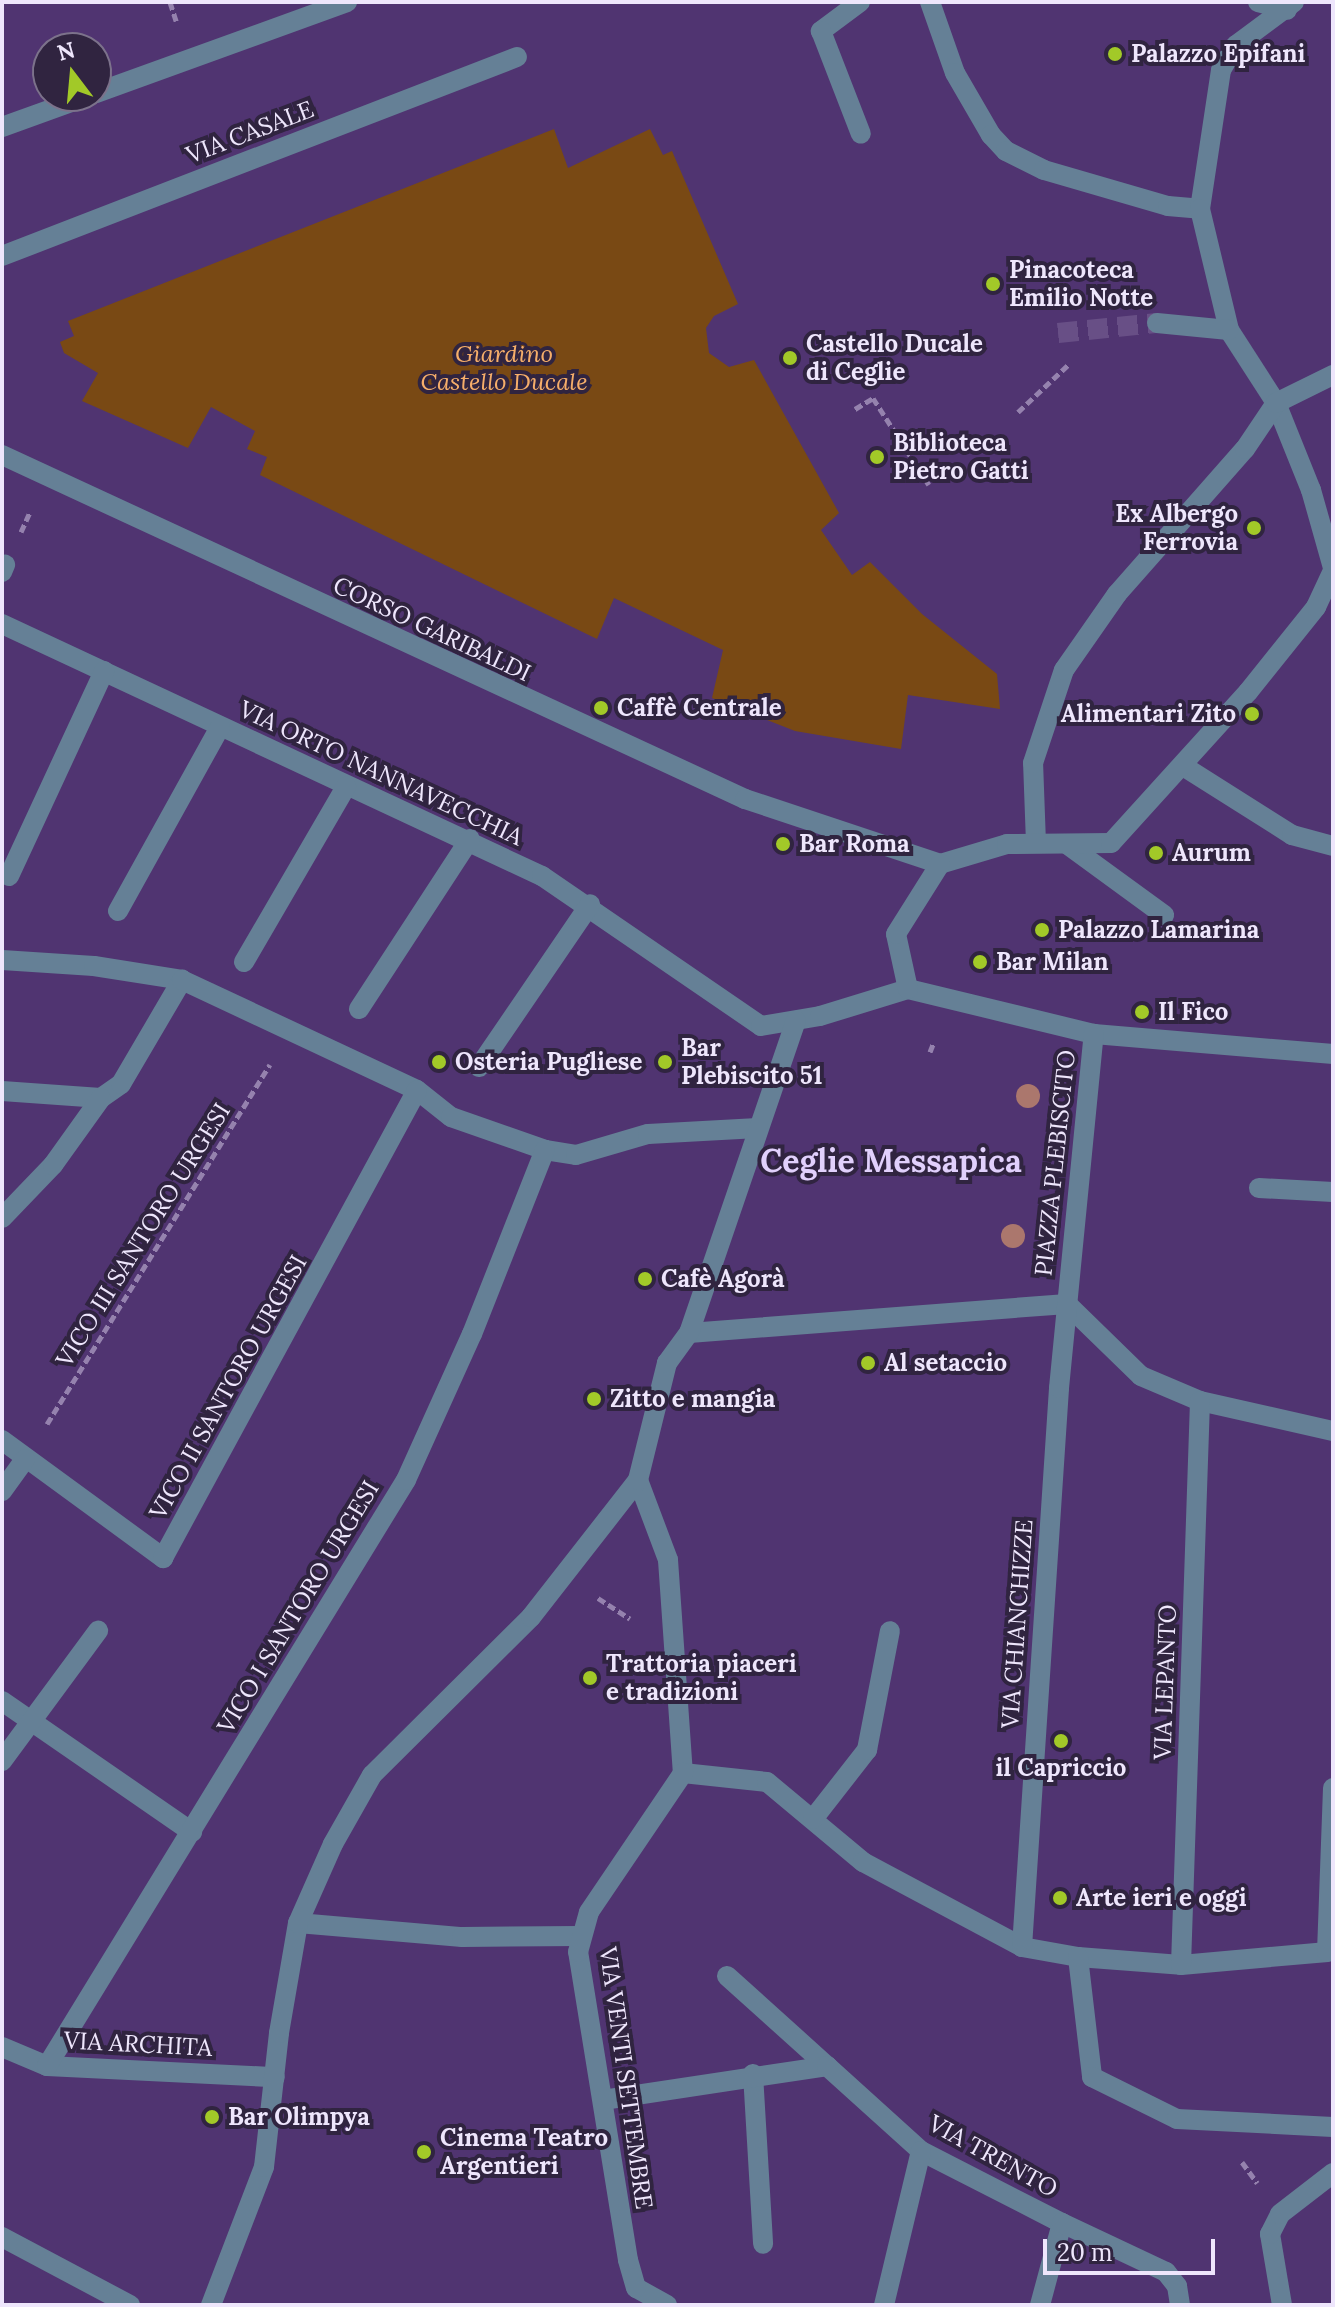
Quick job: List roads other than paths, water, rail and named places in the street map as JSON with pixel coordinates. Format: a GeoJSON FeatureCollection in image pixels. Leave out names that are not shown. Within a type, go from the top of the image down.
{"type":"FeatureCollection","features":[{"type":"Feature","properties":{"kind":"street"},"geometry":{"type":"LineString","coordinates":[[112,87],[347,2]]}},
{"type":"Feature","properties":{"kind":"street"},"geometry":{"type":"LineString","coordinates":[[860,2],[821,31],[861,134]]}},
{"type":"Feature","properties":{"kind":"street"},"geometry":{"type":"LineString","coordinates":[[930,2],[955,73],[991,135],[1006,151],[1044,170],[1168,206],[1200,209]]}},
{"type":"Feature","properties":{"kind":"street"},"geometry":{"type":"LineString","coordinates":[[1258,2],[1290,6]]}},
{"type":"Feature","properties":{"kind":"street"},"geometry":{"type":"LineString","coordinates":[[908,989],[896,934],[940,864],[1007,844],[1111,843],[1183,766],[1316,607],[1333,570],[1311,490],[1276,403],[1229,330],[1200,209],[1221,70],[1236,45],[1290,6]]}},
{"type":"Feature","properties":{"kind":"street","name":"VIA CASALE"},"geometry":{"type":"LineString","coordinates":[[2,256],[517,57]]}},
{"type":"Feature","properties":{"kind":"street"},"geometry":{"type":"LineString","coordinates":[[2,127],[44,112]]}},
{"type":"Feature","properties":{"kind":"street"},"geometry":{"type":"LineString","coordinates":[[1157,323],[1229,330]]}},
{"type":"Feature","properties":{"kind":"street"},"geometry":{"type":"LineString","coordinates":[[1036,843],[1033,763],[1064,670],[1117,594],[1245,449],[1276,403],[1333,375]]}},
{"type":"Feature","properties":{"kind":"street","name":"CORSO GARIBALDI"},"geometry":{"type":"LineString","coordinates":[[2,455],[745,799],[940,864]]}},
{"type":"Feature","properties":{"kind":"street","name":"VIA ORTO NANNAVECCHIA"},"geometry":{"type":"LineString","coordinates":[[2,624],[346,787],[470,839],[590,904],[721,1000]]}},
{"type":"Feature","properties":{"kind":"street"},"geometry":{"type":"LineString","coordinates":[[9,876],[104,671]]}},
{"type":"Feature","properties":{"kind":"street"},"geometry":{"type":"LineString","coordinates":[[118,911],[220,727]]}},
{"type":"Feature","properties":{"kind":"street"},"geometry":{"type":"LineString","coordinates":[[1183,766],[1292,835],[1333,846]]}},
{"type":"Feature","properties":{"kind":"street"},"geometry":{"type":"LineString","coordinates":[[244,962],[346,787]]}},
{"type":"Feature","properties":{"kind":"street"},"geometry":{"type":"LineString","coordinates":[[359,1009],[470,839]]}},
{"type":"Feature","properties":{"kind":"street"},"geometry":{"type":"LineString","coordinates":[[1068,845],[1164,915]]}},
{"type":"Feature","properties":{"kind":"street"},"geometry":{"type":"LineString","coordinates":[[479,1067],[590,904]]}},
{"type":"Feature","properties":{"kind":"street"},"geometry":{"type":"LineString","coordinates":[[2,960],[94,966],[182,980],[417,1090],[451,1117],[545,1150],[576,1155],[648,1134],[758,1128]]}},
{"type":"Feature","properties":{"kind":"street"},"geometry":{"type":"LineString","coordinates":[[2,1218],[53,1165],[101,1098],[121,1084],[182,980]]}},
{"type":"Feature","properties":{"kind":"street","name":"PIAZZA PLEBISCITO"},"geometry":{"type":"LineString","coordinates":[[689,1333],[1067,1304],[1094,1034],[908,989],[796,1021],[761,1026],[721,1000]]}},
{"type":"Feature","properties":{"kind":"street"},"geometry":{"type":"LineString","coordinates":[[211,2305],[264,2167],[298,1923],[333,1844],[372,1775],[531,1617],[638,1480],[667,1363],[689,1333],[796,1021]]}},
{"type":"Feature","properties":{"kind":"street"},"geometry":{"type":"LineString","coordinates":[[1094,1034],[1333,1054]]}},
{"type":"Feature","properties":{"kind":"street","name":"VICO II SANTORO URGESI"},"geometry":{"type":"LineString","coordinates":[[25,1459],[163,1558],[417,1090]]}},
{"type":"Feature","properties":{"kind":"street"},"geometry":{"type":"LineString","coordinates":[[2,1091],[101,1098]]}},
{"type":"Feature","properties":{"kind":"street","name":"VICO I SANTORO URGESI"},"geometry":{"type":"LineString","coordinates":[[47,2066],[406,1480],[472,1334],[545,1150]]}},
{"type":"Feature","properties":{"kind":"street"},"geometry":{"type":"LineString","coordinates":[[1259,1188],[1333,1192]]}},
{"type":"Feature","properties":{"kind":"street"},"geometry":{"type":"LineString","coordinates":[[1067,1304],[1141,1376],[1200,1401],[1333,1431]]}},
{"type":"Feature","properties":{"kind":"street","name":"VIA CHIANCHIZZE"},"geometry":{"type":"LineString","coordinates":[[1022,1947],[1067,1304]]}},
{"type":"Feature","properties":{"kind":"street","name":"VIA LEPANTO"},"geometry":{"type":"LineString","coordinates":[[1181,1965],[1200,1401]]}},
{"type":"Feature","properties":{"kind":"street"},"geometry":{"type":"LineString","coordinates":[[2,1440],[25,1459],[2,1491]]}},
{"type":"Feature","properties":{"kind":"street"},"geometry":{"type":"LineString","coordinates":[[638,1480],[668,1560],[683,1773],[767,1782],[863,1862],[1022,1947],[1078,1957],[1181,1965],[1327,1952],[1333,1788]]}},
{"type":"Feature","properties":{"kind":"street"},"geometry":{"type":"LineString","coordinates":[[2,1761],[98,1631]]}},
{"type":"Feature","properties":{"kind":"street"},"geometry":{"type":"LineString","coordinates":[[813,1819],[867,1750],[890,1631]]}},
{"type":"Feature","properties":{"kind":"street"},"geometry":{"type":"LineString","coordinates":[[2,1701],[192,1832]]}},
{"type":"Feature","properties":{"kind":"street","name":"VIA VENTI SETTEMBRE"},"geometry":{"type":"LineString","coordinates":[[667,2305],[636,2297],[578,1952],[589,1912],[683,1773]]}},
{"type":"Feature","properties":{"kind":"street"},"geometry":{"type":"LineString","coordinates":[[298,1923],[462,1937],[580,1936]]}},
{"type":"Feature","properties":{"kind":"street"},"geometry":{"type":"LineString","coordinates":[[1078,1957],[1092,2077],[1177,2119],[1333,2127]]}},
{"type":"Feature","properties":{"kind":"street","name":"VIA TRENTO"},"geometry":{"type":"LineString","coordinates":[[727,1976],[921,2151],[1062,2223],[1040,2305]]}},
{"type":"Feature","properties":{"kind":"street","name":"VIA ARCHITA"},"geometry":{"type":"LineString","coordinates":[[2,2047],[47,2066],[275,2077]]}},
{"type":"Feature","properties":{"kind":"street"},"geometry":{"type":"LineString","coordinates":[[603,2100],[753,2074],[827,2066]]}},
{"type":"Feature","properties":{"kind":"street"},"geometry":{"type":"LineString","coordinates":[[753,2074],[763,2244]]}},
{"type":"Feature","properties":{"kind":"street"},"geometry":{"type":"LineString","coordinates":[[884,2305],[921,2151]]}},
{"type":"Feature","properties":{"kind":"street"},"geometry":{"type":"LineString","coordinates":[[1282,2305],[1270,2234],[1280,2214],[1333,2173]]}},
{"type":"Feature","properties":{"kind":"street"},"geometry":{"type":"LineString","coordinates":[[1062,2223],[1166,2272],[1177,2286],[1180,2305]]}},
{"type":"Feature","properties":{"kind":"street"},"geometry":{"type":"LineString","coordinates":[[2,2237],[130,2305]]}},
{"type":"Feature","properties":{"kind":"tunnel"},"geometry":{"type":"LineString","coordinates":[[1058,333],[1157,323]]}},
{"type":"Feature","properties":{"kind":"place","name":"Palazzo Epifani"},"geometry":{"type":"Point","coordinates":[1115,54]}},
{"type":"Feature","properties":{"kind":"place","name":"Pinacoteca Emilio Notte"},"geometry":{"type":"Point","coordinates":[993,284]}},
{"type":"Feature","properties":{"kind":"place","name":"Castello Ducale di Ceglie"},"geometry":{"type":"Point","coordinates":[790,358]}},
{"type":"Feature","properties":{"kind":"place","name":"Biblioteca Pietro Gatti"},"geometry":{"type":"Point","coordinates":[877,457]}},
{"type":"Feature","properties":{"kind":"place","name":"Ex Albergo Ferrovia"},"geometry":{"type":"Point","coordinates":[1254,528]}},
{"type":"Feature","properties":{"kind":"place","name":"Caffè Centrale"},"geometry":{"type":"Point","coordinates":[601,708]}},
{"type":"Feature","properties":{"kind":"place","name":"Alimentari Zito"},"geometry":{"type":"Point","coordinates":[1252,714]}},
{"type":"Feature","properties":{"kind":"place","name":"Bar Roma"},"geometry":{"type":"Point","coordinates":[783,844]}},
{"type":"Feature","properties":{"kind":"place","name":"Aurum"},"geometry":{"type":"Point","coordinates":[1156,853]}},
{"type":"Feature","properties":{"kind":"place","name":"Palazzo Lamarina"},"geometry":{"type":"Point","coordinates":[1042,930]}},
{"type":"Feature","properties":{"kind":"place","name":"Bar Milan"},"geometry":{"type":"Point","coordinates":[980,962]}},
{"type":"Feature","properties":{"kind":"place","name":"Il Fico"},"geometry":{"type":"Point","coordinates":[1142,1012]}},
{"type":"Feature","properties":{"kind":"place","name":"Osteria Pugliese"},"geometry":{"type":"Point","coordinates":[439,1062]}},
{"type":"Feature","properties":{"kind":"place","name":"Bar Plebiscito 51"},"geometry":{"type":"Point","coordinates":[665,1062]}},
{"type":"Feature","properties":{"kind":"place","name":"Cafè Agorà"},"geometry":{"type":"Point","coordinates":[645,1279]}},
{"type":"Feature","properties":{"kind":"place","name":"Al setaccio"},"geometry":{"type":"Point","coordinates":[868,1363]}},
{"type":"Feature","properties":{"kind":"place","name":"Zitto e mangia"},"geometry":{"type":"Point","coordinates":[594,1399]}},
{"type":"Feature","properties":{"kind":"place","name":"Trattoria piaceri e tradizioni"},"geometry":{"type":"Point","coordinates":[590,1678]}},
{"type":"Feature","properties":{"kind":"place","name":"il Capriccio"},"geometry":{"type":"Point","coordinates":[1061,1741]}},
{"type":"Feature","properties":{"kind":"place","name":"Arte ieri e oggi"},"geometry":{"type":"Point","coordinates":[1060,1898]}},
{"type":"Feature","properties":{"kind":"place","name":"Bar Olimpya"},"geometry":{"type":"Point","coordinates":[212,2117]}},
{"type":"Feature","properties":{"kind":"place","name":"Cinema Teatro Argentieri"},"geometry":{"type":"Point","coordinates":[424,2152]}},
{"type":"Feature","properties":{"kind":"district","name":"Ceglie Messapica"},"geometry":{"type":"Point","coordinates":[891,1161]}},
{"type":"Feature","properties":{"kind":"park label","name":"Giardino Castello Ducale"},"geometry":{"type":"Point","coordinates":[504,368]}}]}
